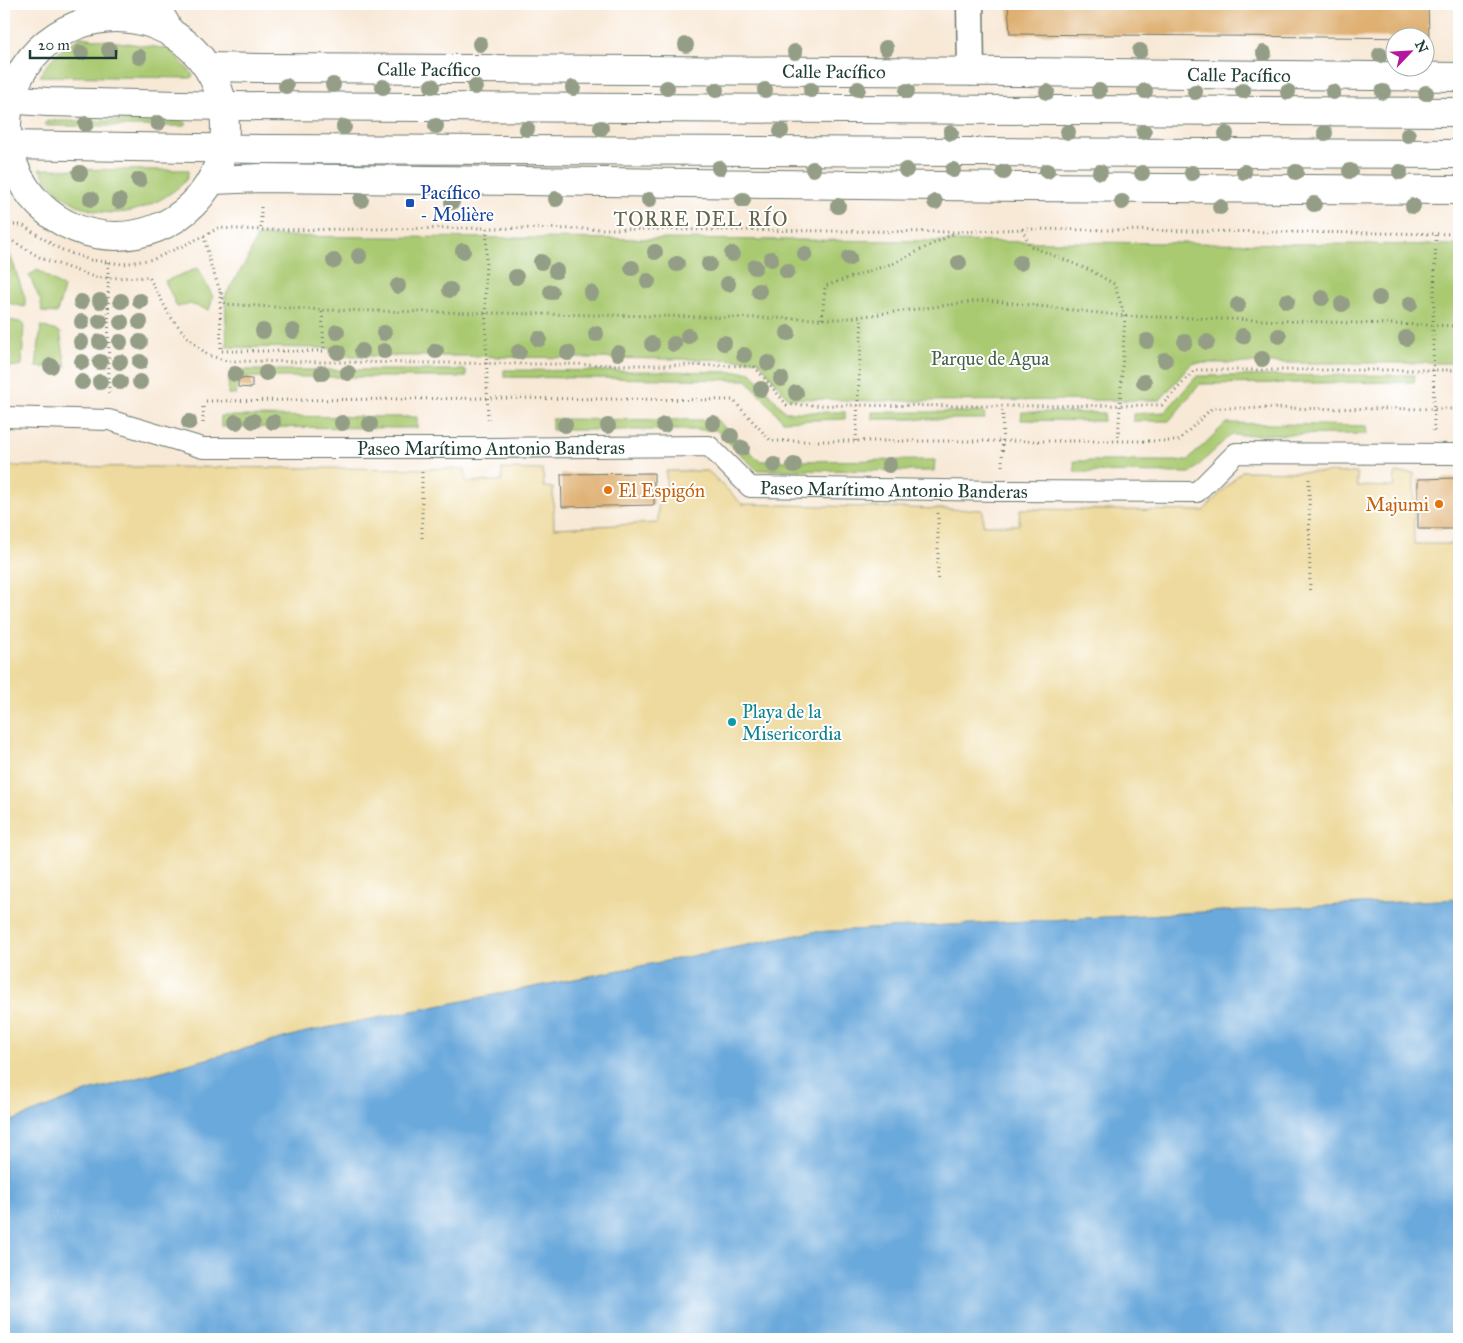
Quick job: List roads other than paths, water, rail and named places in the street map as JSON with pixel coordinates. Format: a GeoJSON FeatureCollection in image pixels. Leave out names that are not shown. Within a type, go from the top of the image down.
{"type":"FeatureCollection","features":[{"type":"Feature","properties":{"kind":"main road"},"geometry":{"type":"LineString","coordinates":[[64,28],[75,4]]}},
{"type":"Feature","properties":{"kind":"main road"},"geometry":{"type":"LineString","coordinates":[[154,4],[169,30]]}},
{"type":"Feature","properties":{"kind":"main road"},"geometry":{"type":"LineString","coordinates":[[118,16],[169,30],[196,50],[209,67],[224,106],[225,148],[213,180],[204,194],[164,227],[124,238],[84,233],[50,216],[12,183],[6,146],[7,99],[14,66],[64,28],[118,16]]}},
{"type":"Feature","properties":{"kind":"main road","name":"Calle Pacífico"},"geometry":{"type":"LineString","coordinates":[[209,67],[1459,77]]}},
{"type":"Feature","properties":{"kind":"main road","name":"Calle Pacífico"},"geometry":{"type":"LineString","coordinates":[[7,99],[48,102],[224,106],[1459,112]]}},
{"type":"Feature","properties":{"kind":"main road"},"geometry":{"type":"LineString","coordinates":[[6,146],[1459,154]]}},
{"type":"Feature","properties":{"kind":"main road"},"geometry":{"type":"LineString","coordinates":[[213,180],[261,178],[1459,190]]}},
{"type":"Feature","properties":{"kind":"street"},"geometry":{"type":"LineString","coordinates":[[970,4],[971,72]]}},
{"type":"Feature","properties":{"kind":"street","name":"Paseo Marítimo Antonio Banderas"},"geometry":{"type":"LineString","coordinates":[[4,417],[109,420],[203,448],[709,446],[750,487],[1197,492],[1236,453],[1459,454]]}},
{"type":"Feature","properties":{"kind":"water"},"geometry":{"type":"Polygon","coordinates":[[[1459,899],[1459,1339],[4,1339],[4,1124],[89,1091],[306,1032],[813,932],[1459,899]]]}},
{"type":"Feature","properties":{"kind":"place","name":"Pacífico - Molière"},"geometry":{"type":"Point","coordinates":[410,203]}},
{"type":"Feature","properties":{"kind":"place","name":"El Espigón"},"geometry":{"type":"Point","coordinates":[608,490]}},
{"type":"Feature","properties":{"kind":"place","name":"Majumi"},"geometry":{"type":"Point","coordinates":[1439,504]}},
{"type":"Feature","properties":{"kind":"place","name":"Playa de la Misericordia"},"geometry":{"type":"Point","coordinates":[732,722]}},
{"type":"Feature","properties":{"kind":"district","name":"TORRE DEL RÍO"},"geometry":{"type":"Point","coordinates":[701,219]}},
{"type":"Feature","properties":{"kind":"park label","name":"Parque de Agua"},"geometry":{"type":"Point","coordinates":[990,358]}}]}
